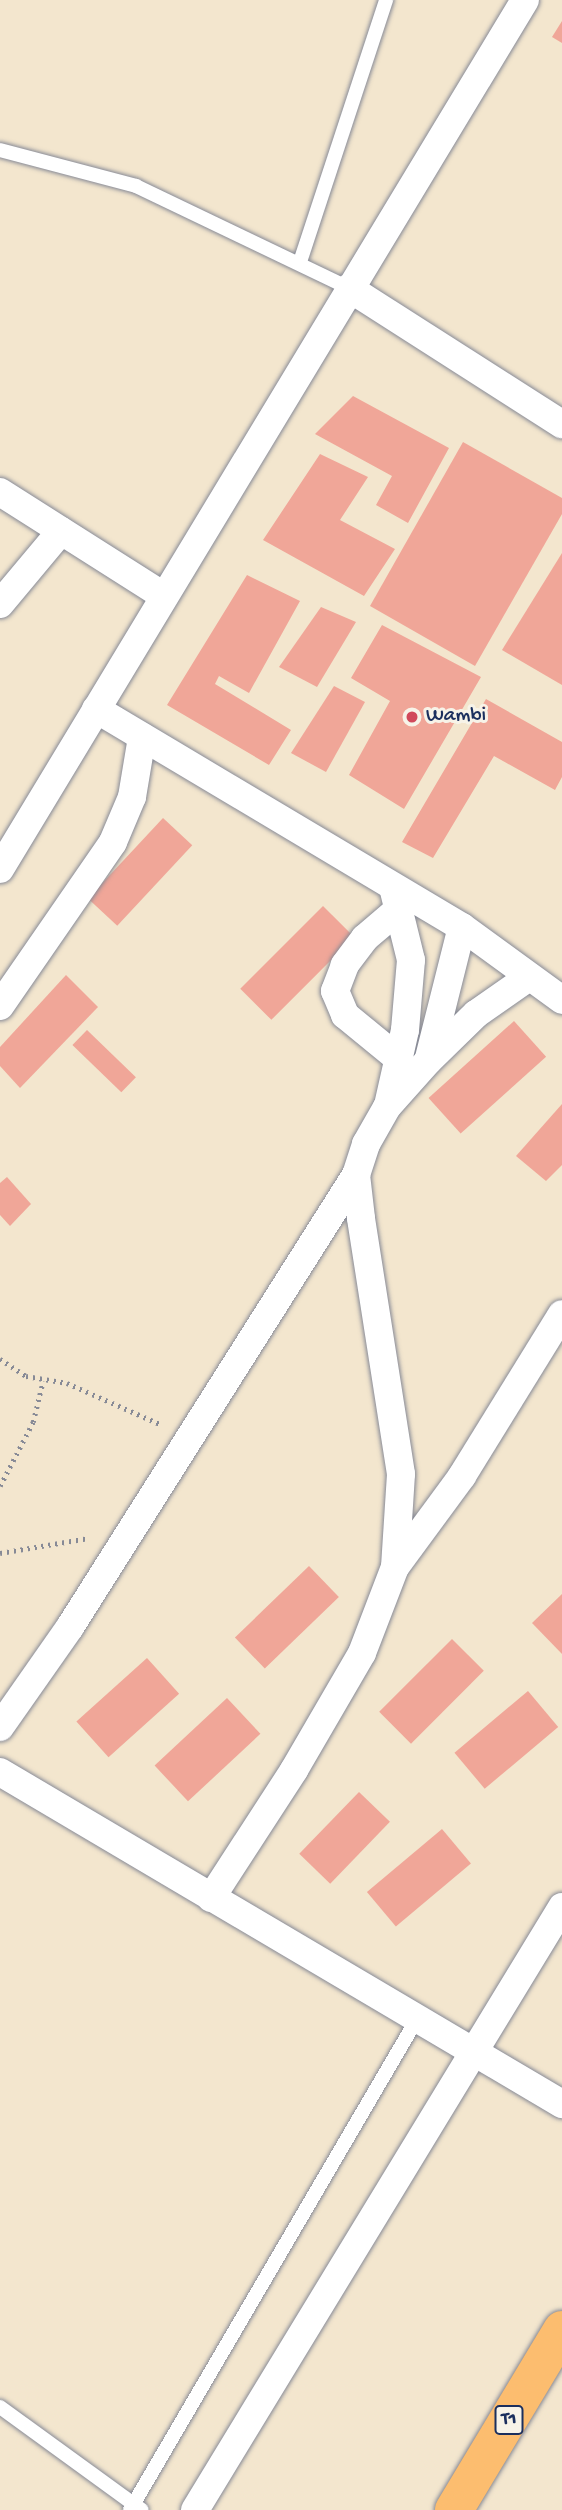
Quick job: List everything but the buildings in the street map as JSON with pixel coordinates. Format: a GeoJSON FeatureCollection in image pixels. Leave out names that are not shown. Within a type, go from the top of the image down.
{"type":"FeatureCollection","features":[{"type":"Feature","properties":{"kind":"highway","name":"T1"},"geometry":{"type":"LineString","coordinates":[[454,2510],[562,2330]]}},
{"type":"Feature","properties":{"kind":"street"},"geometry":{"type":"LineString","coordinates":[[0,869],[525,0]]}},
{"type":"Feature","properties":{"kind":"street"},"geometry":{"type":"LineString","coordinates":[[349,288],[562,424]]}},
{"type":"Feature","properties":{"kind":"street"},"geometry":{"type":"LineString","coordinates":[[0,492],[164,596]]}},
{"type":"Feature","properties":{"kind":"street"},"geometry":{"type":"LineString","coordinates":[[0,604],[61,531]]}},
{"type":"Feature","properties":{"kind":"street"},"geometry":{"type":"LineString","coordinates":[[96,709],[396,898],[462,927],[562,1000]]}},
{"type":"Feature","properties":{"kind":"street"},"geometry":{"type":"LineString","coordinates":[[0,1006],[113,842],[132,797],[142,737]]}},
{"type":"Feature","properties":{"kind":"street"},"geometry":{"type":"LineString","coordinates":[[396,898],[345,965],[335,991],[345,1015],[400,1060]]}},
{"type":"Feature","properties":{"kind":"street"},"geometry":{"type":"LineString","coordinates":[[387,1107],[400,1060],[411,960],[396,898]]}},
{"type":"Feature","properties":{"kind":"street"},"geometry":{"type":"LineString","coordinates":[[428,1061],[462,927]]}},
{"type":"Feature","properties":{"kind":"street"},"geometry":{"type":"LineString","coordinates":[[2,1715],[69,1627],[130,1527],[356,1175],[366,1144],[387,1107],[428,1061],[476,1014],[529,977]]}},
{"type":"Feature","properties":{"kind":"street"},"geometry":{"type":"LineString","coordinates":[[356,1175],[401,1474],[395,1567]]}},
{"type":"Feature","properties":{"kind":"street"},"geometry":{"type":"LineString","coordinates":[[211,1898],[294,1770],[362,1653],[395,1567],[462,1476],[562,1314]]}},
{"type":"Feature","properties":{"kind":"street"},"geometry":{"type":"LineString","coordinates":[[0,1772],[562,2104]]}},
{"type":"Feature","properties":{"kind":"street"},"geometry":{"type":"LineString","coordinates":[[195,2510],[562,1907]]}},
{"type":"Feature","properties":{"kind":"lane"},"geometry":{"type":"LineString","coordinates":[[300,262],[386,0]]}},
{"type":"Feature","properties":{"kind":"lane"},"geometry":{"type":"LineString","coordinates":[[0,150],[136,186],[300,262],[349,288]]}},
{"type":"Feature","properties":{"kind":"lane"},"geometry":{"type":"LineString","coordinates":[[0,2407],[135,2508],[417,2019]]}},
{"type":"Feature","properties":{"kind":"path"},"geometry":{"type":"LineString","coordinates":[[0,1359],[43,1381],[67,1383],[189,1436]]}},
{"type":"Feature","properties":{"kind":"path"},"geometry":{"type":"LineString","coordinates":[[0,1486],[33,1422],[43,1381]]}},
{"type":"Feature","properties":{"kind":"path"},"geometry":{"type":"LineString","coordinates":[[0,1553],[33,1550],[130,1527]]}},
{"type":"Feature","properties":{"kind":"place","name":"Wambi"},"geometry":{"type":"Point","coordinates":[412,717]}}]}
